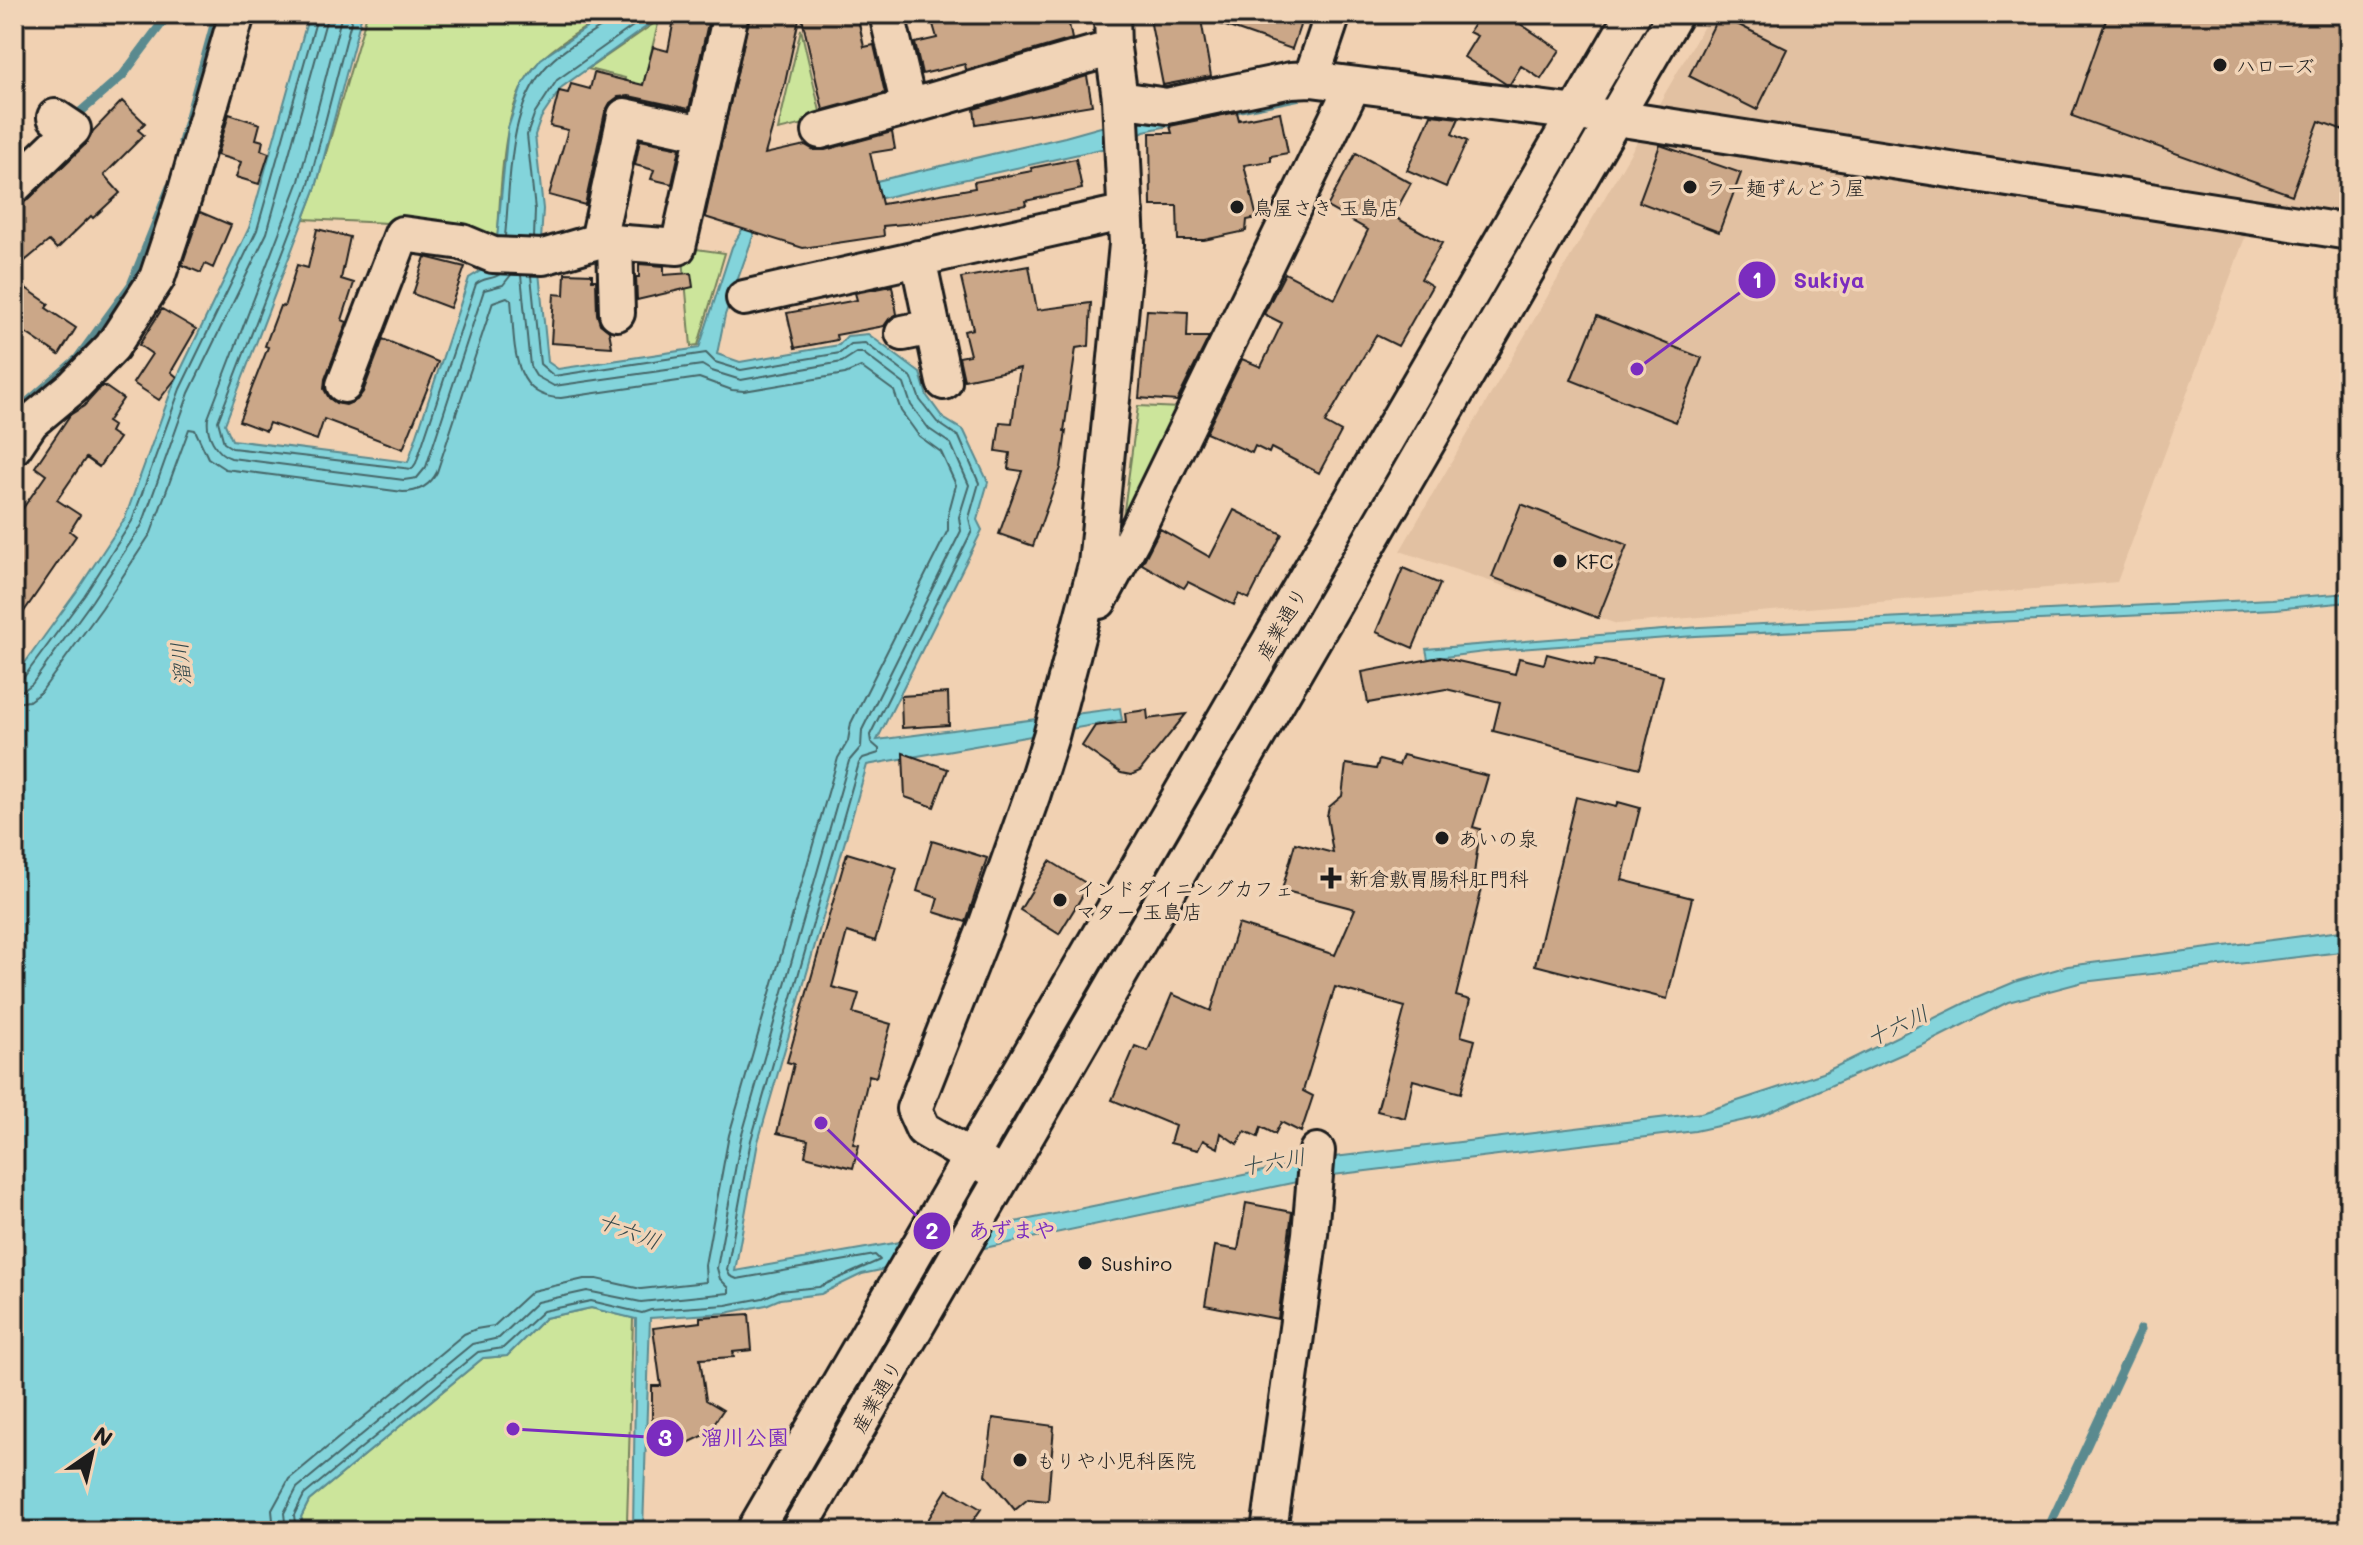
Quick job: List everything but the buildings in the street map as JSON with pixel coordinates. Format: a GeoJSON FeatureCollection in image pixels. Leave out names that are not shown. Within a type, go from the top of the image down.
{"type":"FeatureCollection","features":[{"type":"Feature","properties":{"kind":"street"},"geometry":{"type":"LineString","coordinates":[[20,430],[73,387],[112,347],[157,278],[237,14]]}},
{"type":"Feature","properties":{"kind":"street"},"geometry":{"type":"LineString","coordinates":[[344,385],[402,234],[462,242],[493,255],[543,257],[607,241],[678,247],[731,14]]}},
{"type":"Feature","properties":{"kind":"street"},"geometry":{"type":"LineString","coordinates":[[887,14],[909,107]]}},
{"type":"Feature","properties":{"kind":"street"},"geometry":{"type":"LineString","coordinates":[[1004,1175],[923,1129],[914,1109],[986,926],[1033,793],[1096,565],[1127,244],[1120,99],[1112,14]]}},
{"type":"Feature","properties":{"kind":"street"},"geometry":{"type":"LineString","coordinates":[[1311,79],[1333,14]]}},
{"type":"Feature","properties":{"kind":"street","name":"産業通り"},"geometry":{"type":"LineString","coordinates":[[754,1531],[1633,14]]}},
{"type":"Feature","properties":{"kind":"street","name":"産業通り"},"geometry":{"type":"LineString","coordinates":[[798,1531],[1675,14]]}},
{"type":"Feature","properties":{"kind":"street"},"geometry":{"type":"LineString","coordinates":[[820,131],[1113,48]]}},
{"type":"Feature","properties":{"kind":"street"},"geometry":{"type":"LineString","coordinates":[[1120,99],[1167,106],[1291,80],[1311,79],[1616,118],[2349,232]]}},
{"type":"Feature","properties":{"kind":"street"},"geometry":{"type":"LineString","coordinates":[[1076,645],[1132,540],[1353,85]]}},
{"type":"Feature","properties":{"kind":"street"},"geometry":{"type":"LineString","coordinates":[[617,313],[607,241],[625,116],[703,133]]}},
{"type":"Feature","properties":{"kind":"street"},"geometry":{"type":"LineString","coordinates":[[14,186],[62,121]]}},
{"type":"Feature","properties":{"kind":"street"},"geometry":{"type":"LineString","coordinates":[[744,298],[1126,212]]}},
{"type":"Feature","properties":{"kind":"street"},"geometry":{"type":"LineString","coordinates":[[918,258],[918,330],[944,382]]}},
{"type":"Feature","properties":{"kind":"street"},"geometry":{"type":"LineString","coordinates":[[1269,1531],[1310,1234],[1316,1166]]}},
{"type":"Feature","properties":{"kind":"shaded area"},"geometry":{"type":"Polygon","coordinates":[[[1711,14],[2349,14],[2349,217],[2257,205],[2117,582],[1617,624],[1400,551],[1711,14]]]}},
{"type":"Feature","properties":{"kind":"green space"},"geometry":{"type":"Polygon","coordinates":[[[367,14],[607,14],[564,41],[541,60],[527,77],[517,97],[505,146],[497,243],[490,243],[471,227],[304,219],[367,14]]]}},
{"type":"Feature","properties":{"kind":"green space"},"geometry":{"type":"Polygon","coordinates":[[[659,20],[638,106],[619,102],[625,78],[588,69],[659,20]]]}},
{"type":"Feature","properties":{"kind":"green space"},"geometry":{"type":"Polygon","coordinates":[[[801,29],[822,120],[778,130],[801,29]]]}},
{"type":"Feature","properties":{"kind":"green space"},"geometry":{"type":"Polygon","coordinates":[[[689,248],[725,253],[698,345],[691,346],[683,258],[689,248]]]}},
{"type":"Feature","properties":{"kind":"green space"},"geometry":{"type":"Polygon","coordinates":[[[1138,406],[1180,408],[1120,540],[1138,406]]]}},
{"type":"Feature","properties":{"kind":"green space"},"geometry":{"type":"Polygon","coordinates":[[[591,1308],[633,1318],[627,1522],[631,1531],[305,1531],[301,1517],[309,1501],[483,1358],[507,1356],[545,1318],[591,1308]]]}},
{"type":"Feature","properties":{"kind":"water"},"geometry":{"type":"Polygon","coordinates":[[[312,14],[362,14],[316,187],[225,424],[232,440],[408,462],[469,278],[482,270],[494,269],[508,128],[523,83],[541,59],[607,14],[664,14],[562,87],[541,118],[535,135],[543,209],[539,272],[548,362],[558,369],[699,348],[732,247],[750,216],[765,207],[1115,123],[1143,122],[1288,89],[1299,93],[1299,100],[1144,131],[1128,143],[766,224],[755,231],[725,315],[717,354],[740,362],[839,345],[847,336],[868,334],[920,373],[927,396],[943,418],[964,431],[988,482],[977,520],[982,530],[877,740],[1120,708],[1122,720],[867,765],[758,1142],[735,1271],[1020,1221],[1326,1158],[1701,1113],[1823,1073],[1967,1002],[2017,981],[2068,966],[2349,930],[2349,951],[2083,982],[2008,1002],[1923,1045],[1759,1117],[1695,1131],[1325,1176],[862,1274],[821,1294],[780,1299],[726,1313],[650,1318],[643,1529],[646,1531],[633,1531],[636,1319],[591,1308],[545,1318],[507,1356],[483,1358],[309,1501],[301,1517],[305,1531],[14,1531],[14,678],[125,518],[173,386],[249,228],[306,25],[312,14]]]}},
{"type":"Feature","properties":{"kind":"water"},"geometry":{"type":"Polygon","coordinates":[[[2349,593],[2349,602],[2275,609],[1695,636],[1428,659],[1426,649],[1700,627],[2349,593]]]}},
{"type":"Feature","properties":{"kind":"waterway"},"geometry":{"type":"LineString","coordinates":[[70,121],[123,75],[162,23],[165,14]]}},
{"type":"Feature","properties":{"kind":"waterway"},"geometry":{"type":"LineString","coordinates":[[182,142],[217,14]]}},
{"type":"Feature","properties":{"kind":"waterway"},"geometry":{"type":"LineString","coordinates":[[14,414],[77,359],[131,285],[170,187]]}},
{"type":"Feature","properties":{"kind":"waterway"},"geometry":{"type":"LineString","coordinates":[[2047,1531],[2141,1329]]}},
{"type":"Feature","properties":{"kind":"place","name":"ハローズ"},"geometry":{"type":"Point","coordinates":[2220,65]}},
{"type":"Feature","properties":{"kind":"place","name":"ラー麺ずんどう屋"},"geometry":{"type":"Point","coordinates":[1690,187]}},
{"type":"Feature","properties":{"kind":"place","name":"鳥屋さき 玉島店"},"geometry":{"type":"Point","coordinates":[1237,207]}},
{"type":"Feature","properties":{"kind":"place","name":"Sukiya"},"geometry":{"type":"Point","coordinates":[1637,369]}},
{"type":"Feature","properties":{"kind":"place","name":"KFC"},"geometry":{"type":"Point","coordinates":[1560,561]}},
{"type":"Feature","properties":{"kind":"place","name":"あいの泉"},"geometry":{"type":"Point","coordinates":[1442,838]}},
{"type":"Feature","properties":{"kind":"place","name":"新倉敷胃腸科肛門科"},"geometry":{"type":"Point","coordinates":[1331,878]}},
{"type":"Feature","properties":{"kind":"place","name":"インドダイニングカフェ マター 玉島店"},"geometry":{"type":"Point","coordinates":[1060,900]}},
{"type":"Feature","properties":{"kind":"place","name":"あずまや"},"geometry":{"type":"Point","coordinates":[821,1123]}},
{"type":"Feature","properties":{"kind":"place","name":"Sushiro"},"geometry":{"type":"Point","coordinates":[1085,1263]}},
{"type":"Feature","properties":{"kind":"place","name":"溜川公園"},"geometry":{"type":"Point","coordinates":[513,1429]}},
{"type":"Feature","properties":{"kind":"place","name":"もりや小児科医院"},"geometry":{"type":"Point","coordinates":[1020,1460]}},
{"type":"Feature","properties":{"kind":"water label","name":"溜川"},"geometry":{"type":"Point","coordinates":[180,664]}},
{"type":"Feature","properties":{"kind":"water label","name":"十六川"},"geometry":{"type":"Point","coordinates":[1897,1025]}},
{"type":"Feature","properties":{"kind":"water label","name":"十六川"},"geometry":{"type":"Point","coordinates":[1273,1161]}},
{"type":"Feature","properties":{"kind":"water label","name":"十六川"},"geometry":{"type":"Point","coordinates":[629,1230]}}]}
